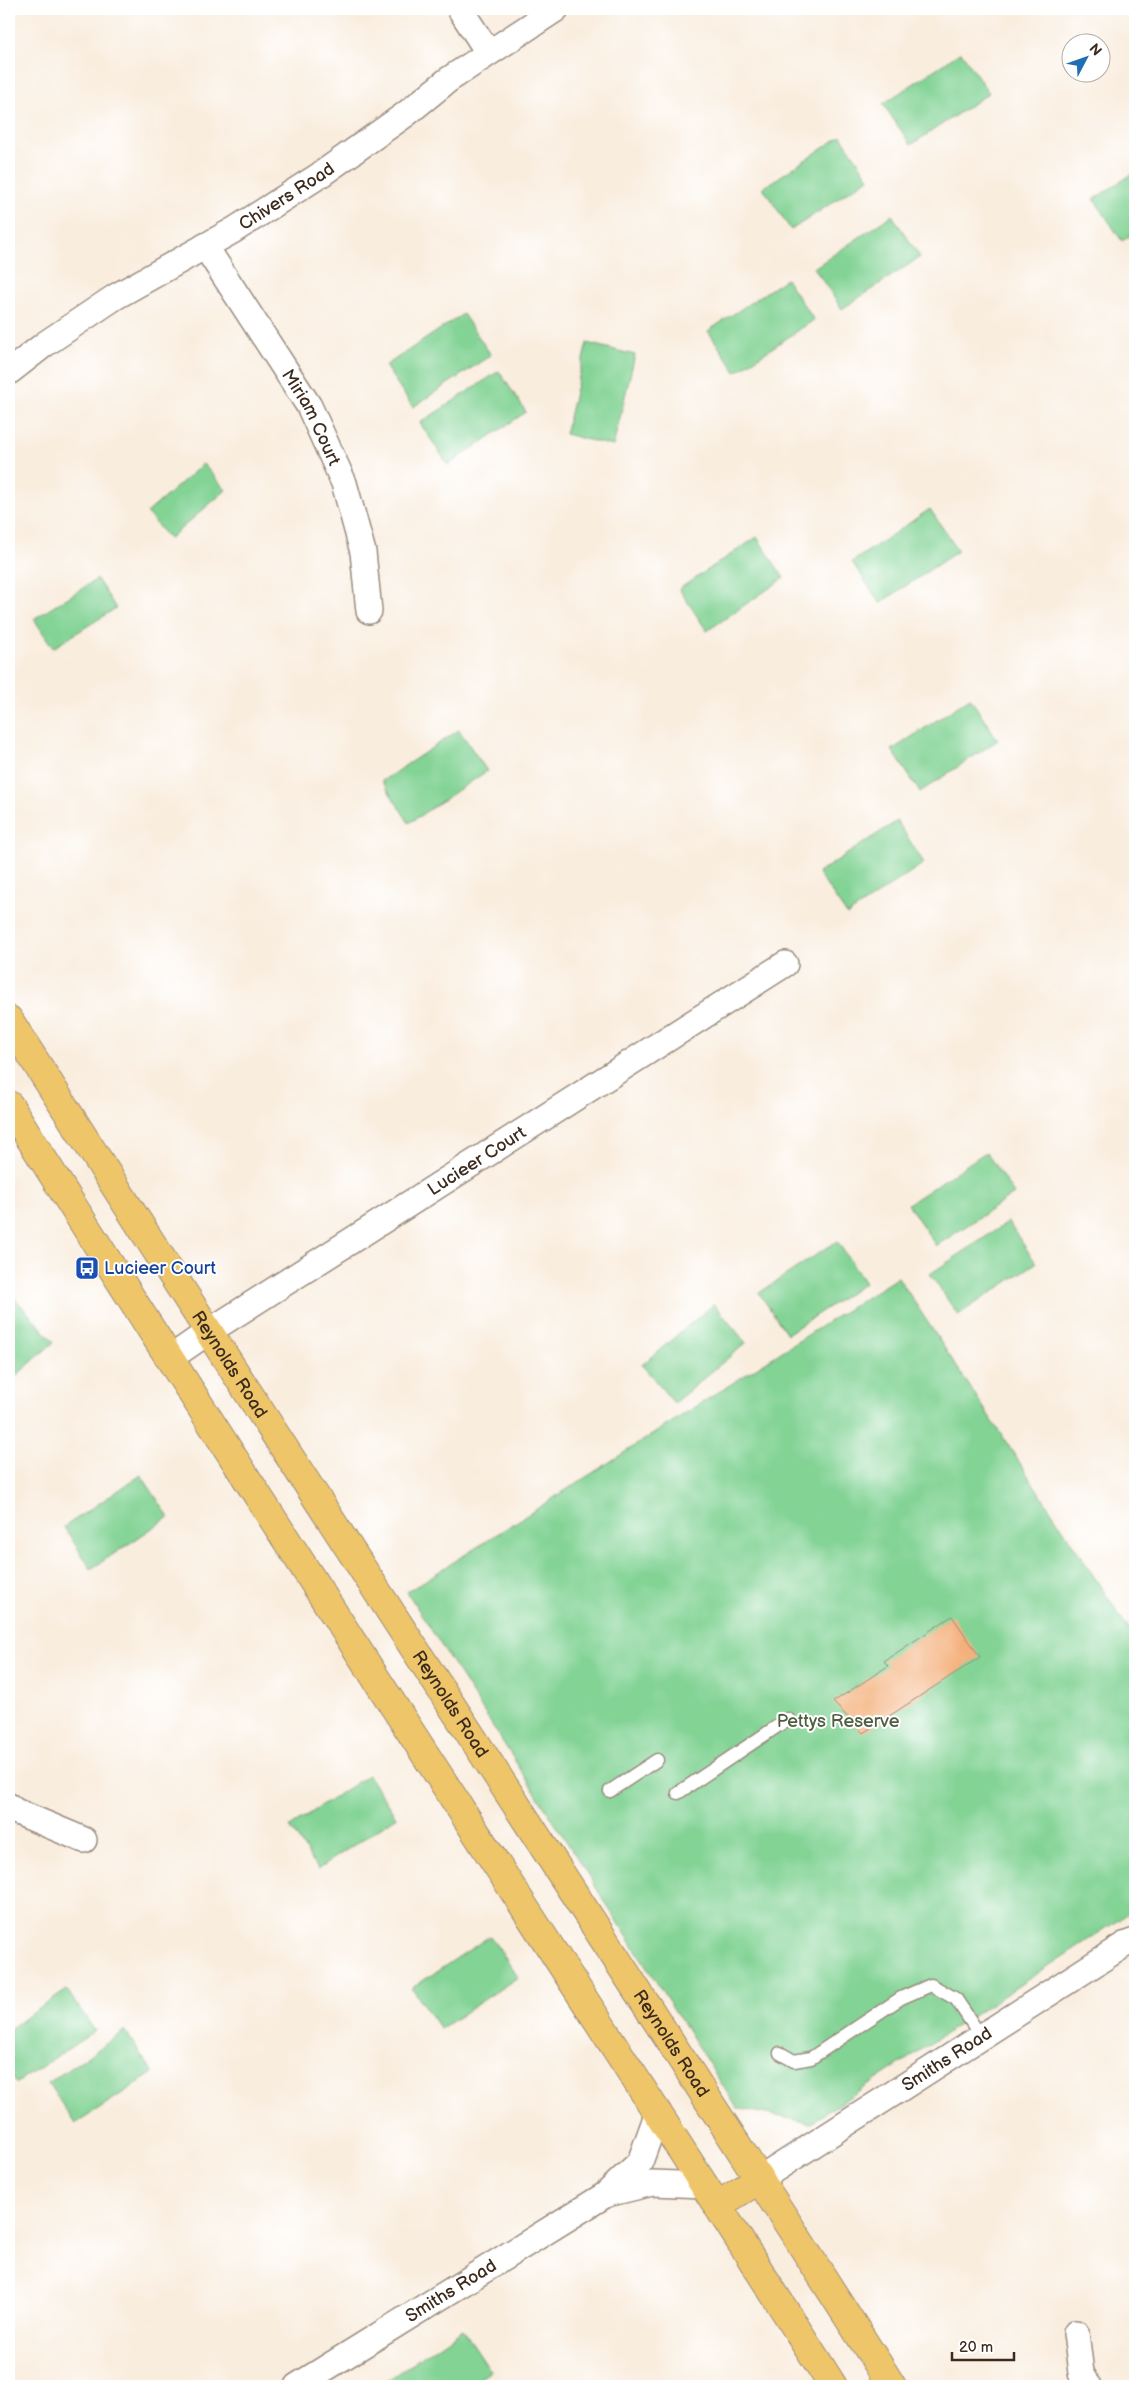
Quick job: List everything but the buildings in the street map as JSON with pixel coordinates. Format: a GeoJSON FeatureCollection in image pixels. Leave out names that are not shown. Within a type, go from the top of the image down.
{"type":"FeatureCollection","features":[{"type":"Feature","properties":{"kind":"main road","name":"Reynolds Road"},"geometry":{"type":"LineString","coordinates":[[9,1020],[208,1332],[760,2178],[892,2386]]}},
{"type":"Feature","properties":{"kind":"main road"},"geometry":{"type":"LineString","coordinates":[[9,1105],[169,1359],[712,2195],[833,2386]]}},
{"type":"Feature","properties":{"kind":"main road"},"geometry":{"type":"LineString","coordinates":[[712,2195],[760,2178]]}},
{"type":"Feature","properties":{"kind":"street"},"geometry":{"type":"LineString","coordinates":[[460,9],[488,52]]}},
{"type":"Feature","properties":{"kind":"street","name":"Chivers Road"},"geometry":{"type":"LineString","coordinates":[[9,372],[45,344],[115,297],[205,246],[320,175],[488,52],[556,9]]}},
{"type":"Feature","properties":{"kind":"street","name":"Miriam Court"},"geometry":{"type":"LineString","coordinates":[[205,246],[309,406],[344,482],[363,552],[369,611]]}},
{"type":"Feature","properties":{"kind":"street","name":"Lucieer Court"},"geometry":{"type":"LineString","coordinates":[[169,1359],[208,1332],[785,964]]}},
{"type":"Feature","properties":{"kind":"street"},"geometry":{"type":"LineString","coordinates":[[9,1806],[15,1811],[84,1840]]}},
{"type":"Feature","properties":{"kind":"street","name":"Smiths Road"},"geometry":{"type":"LineString","coordinates":[[760,2178],[980,2036],[1124,1945],[1135,1941]]}},
{"type":"Feature","properties":{"kind":"street","name":"Smiths Road"},"geometry":{"type":"LineString","coordinates":[[297,2386],[605,2194],[640,2162],[658,2112]]}},
{"type":"Feature","properties":{"kind":"street","name":"Smiths Road"},"geometry":{"type":"LineString","coordinates":[[605,2194],[652,2183],[712,2195]]}},
{"type":"Feature","properties":{"kind":"street"},"geometry":{"type":"LineString","coordinates":[[1076,2333],[1081,2373],[1089,2386]]}},
{"type":"Feature","properties":{"kind":"lane"},"geometry":{"type":"LineString","coordinates":[[678,1792],[788,1719]]}},
{"type":"Feature","properties":{"kind":"lane"},"geometry":{"type":"LineString","coordinates":[[610,1791],[657,1760]]}},
{"type":"Feature","properties":{"kind":"lane"},"geometry":{"type":"LineString","coordinates":[[780,2053],[794,2061],[811,2058],[901,1998],[931,1985],[956,1999],[980,2036]]}},
{"type":"Feature","properties":{"kind":"green space"},"geometry":{"type":"Polygon","coordinates":[[[961,52],[989,93],[911,145],[883,104],[961,52]]]}},
{"type":"Feature","properties":{"kind":"green space"},"geometry":{"type":"Polygon","coordinates":[[[841,136],[869,178],[791,230],[763,188],[841,136]]]}},
{"type":"Feature","properties":{"kind":"green space"},"geometry":{"type":"Polygon","coordinates":[[[1135,172],[1135,232],[1122,241],[1094,199],[1135,172]]]}},
{"type":"Feature","properties":{"kind":"green space"},"geometry":{"type":"Polygon","coordinates":[[[892,215],[920,257],[842,309],[814,268],[892,215]]]}},
{"type":"Feature","properties":{"kind":"green space"},"geometry":{"type":"Polygon","coordinates":[[[786,279],[814,320],[736,372],[708,331],[786,279]]]}},
{"type":"Feature","properties":{"kind":"green space"},"geometry":{"type":"Polygon","coordinates":[[[463,314],[491,355],[413,407],[385,366],[463,314]]]}},
{"type":"Feature","properties":{"kind":"green space"},"geometry":{"type":"Polygon","coordinates":[[[587,343],[635,355],[613,446],[565,434],[587,343]]]}},
{"type":"Feature","properties":{"kind":"green space"},"geometry":{"type":"Polygon","coordinates":[[[499,371],[526,412],[448,465],[420,423],[499,371]]]}},
{"type":"Feature","properties":{"kind":"green space"},"geometry":{"type":"Polygon","coordinates":[[[203,464],[226,490],[169,539],[147,513],[203,464]]]}},
{"type":"Feature","properties":{"kind":"green space"},"geometry":{"type":"Polygon","coordinates":[[[930,509],[958,551],[880,603],[852,562],[930,509]]]}},
{"type":"Feature","properties":{"kind":"green space"},"geometry":{"type":"Polygon","coordinates":[[[757,537],[784,578],[707,631],[679,589],[757,537]]]}},
{"type":"Feature","properties":{"kind":"green space"},"geometry":{"type":"Polygon","coordinates":[[[97,579],[116,608],[53,648],[34,619],[97,579]]]}},
{"type":"Feature","properties":{"kind":"green space"},"geometry":{"type":"Polygon","coordinates":[[[970,698],[998,740],[920,792],[892,750],[970,698]]]}},
{"type":"Feature","properties":{"kind":"green space"},"geometry":{"type":"Polygon","coordinates":[[[459,730],[487,771],[409,823],[382,781],[459,730]]]}},
{"type":"Feature","properties":{"kind":"green space"},"geometry":{"type":"Polygon","coordinates":[[[897,821],[924,863],[847,915],[818,873],[897,821]]]}},
{"type":"Feature","properties":{"kind":"green space"},"geometry":{"type":"Polygon","coordinates":[[[986,1152],[1014,1194],[936,1246],[908,1204],[986,1152]]]}},
{"type":"Feature","properties":{"kind":"green space"},"geometry":{"type":"Polygon","coordinates":[[[1008,1222],[1036,1263],[958,1315],[930,1274],[1008,1222]]]}},
{"type":"Feature","properties":{"kind":"green space"},"geometry":{"type":"Polygon","coordinates":[[[837,1241],[865,1283],[787,1334],[759,1293],[837,1241]]]}},
{"type":"Feature","properties":{"kind":"green space","name":"Pettys Reserve"},"geometry":{"type":"Polygon","coordinates":[[[898,1277],[1135,1639],[1135,1909],[810,2123],[737,2108],[407,1592],[898,1277]]]}},
{"type":"Feature","properties":{"kind":"green space"},"geometry":{"type":"Polygon","coordinates":[[[9,1292],[54,1342],[17,1375],[9,1366],[9,1292]]]}},
{"type":"Feature","properties":{"kind":"green space"},"geometry":{"type":"Polygon","coordinates":[[[714,1304],[746,1343],[674,1403],[642,1365],[714,1304]]]}},
{"type":"Feature","properties":{"kind":"green space"},"geometry":{"type":"Polygon","coordinates":[[[141,1475],[169,1517],[91,1569],[64,1527],[141,1475]]]}},
{"type":"Feature","properties":{"kind":"green space"},"geometry":{"type":"Polygon","coordinates":[[[368,1775],[396,1817],[318,1869],[290,1827],[368,1775]]]}},
{"type":"Feature","properties":{"kind":"green space"},"geometry":{"type":"Polygon","coordinates":[[[490,1936],[518,1977],[440,2029],[412,1988],[490,1936]]]}},
{"type":"Feature","properties":{"kind":"green space"},"geometry":{"type":"Polygon","coordinates":[[[67,1990],[95,2031],[17,2083],[9,2071],[9,2029],[67,1990]]]}},
{"type":"Feature","properties":{"kind":"green space"},"geometry":{"type":"Polygon","coordinates":[[[125,2031],[153,2073],[75,2124],[48,2083],[125,2031]]]}},
{"type":"Feature","properties":{"kind":"green space"},"geometry":{"type":"Polygon","coordinates":[[[463,2329],[491,2371],[468,2386],[389,2386],[386,2381],[463,2329]]]}},
{"type":"Feature","properties":{"kind":"place","name":"Lucieer Court"},"geometry":{"type":"Point","coordinates":[87,1268]}}]}
